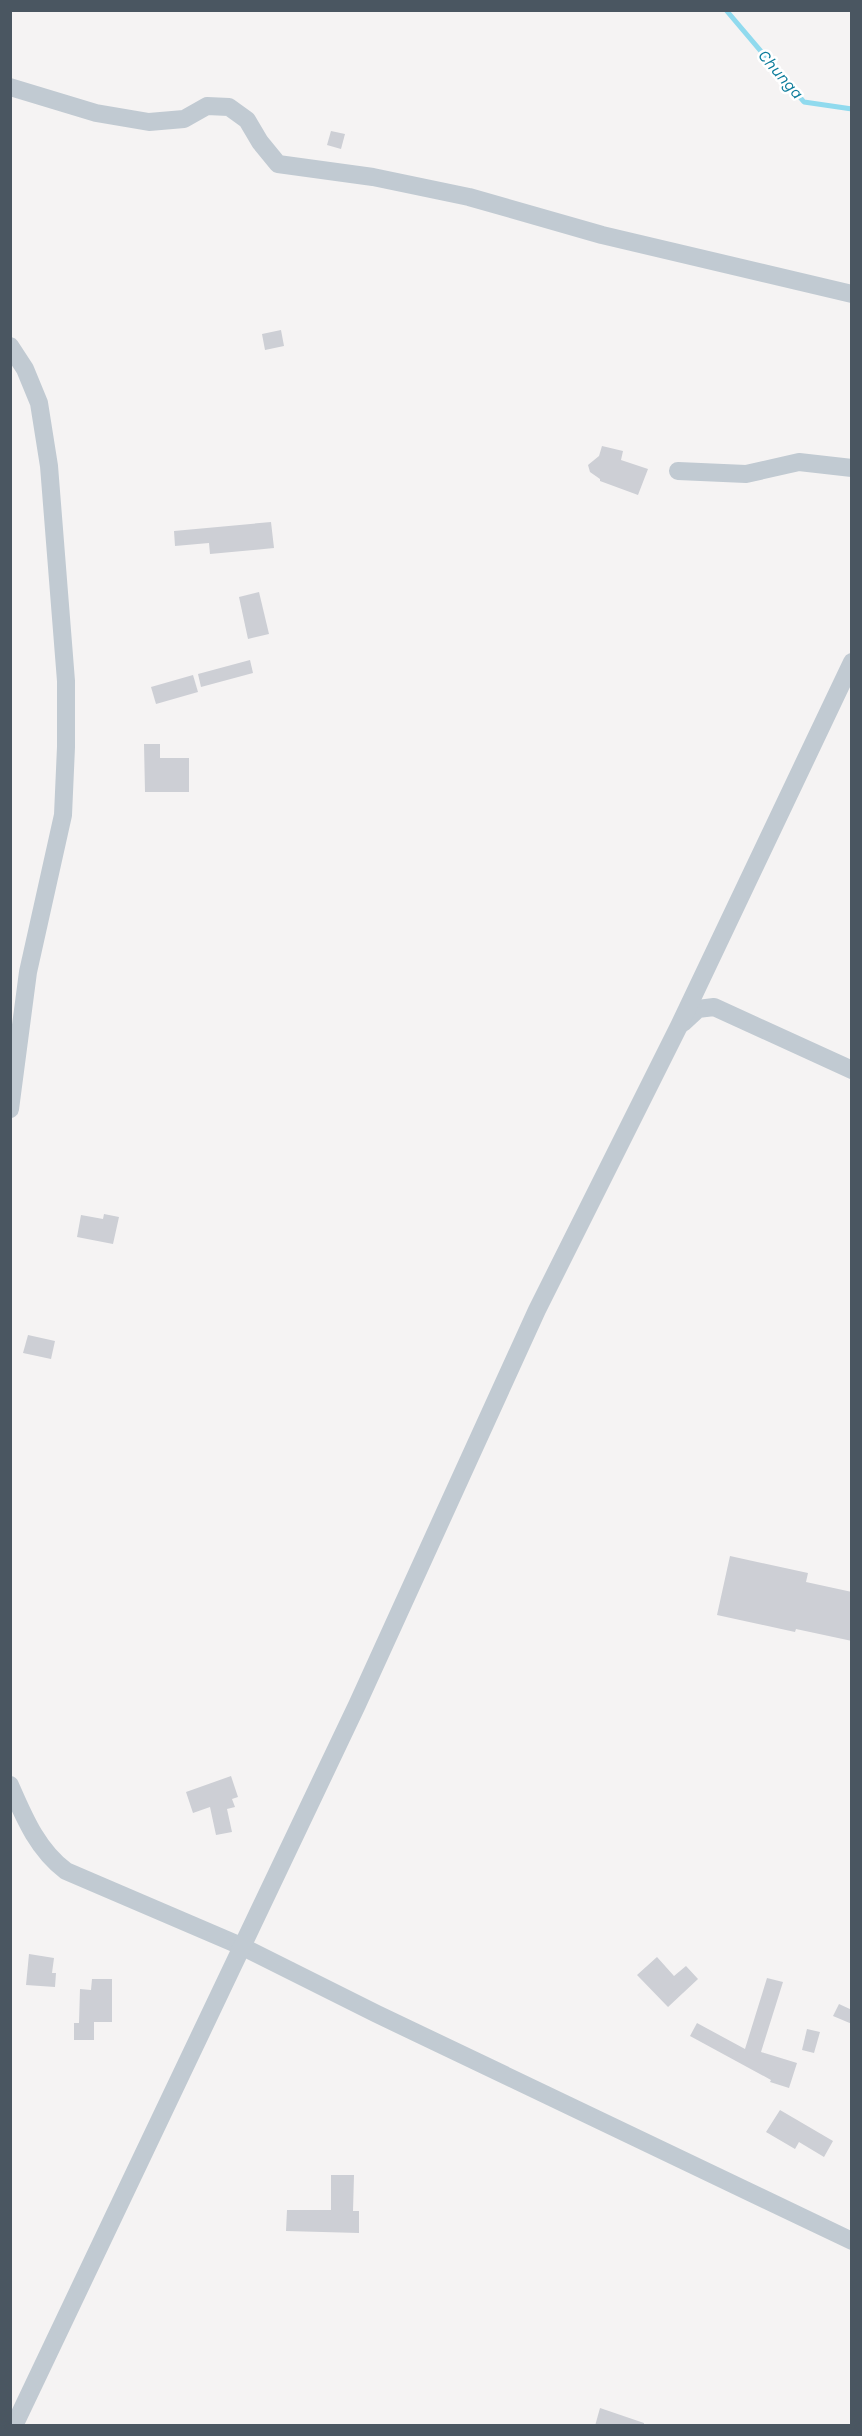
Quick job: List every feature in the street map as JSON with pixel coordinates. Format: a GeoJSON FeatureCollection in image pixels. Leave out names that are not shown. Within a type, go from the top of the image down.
{"type":"FeatureCollection","features":[{"type":"Feature","properties":{"kind":"street"},"geometry":{"type":"LineString","coordinates":[[10,87],[96,113],[149,122],[184,119],[207,106],[229,107],[247,120],[260,142],[278,164],[373,177],[469,197],[602,235],[852,294]]}},
{"type":"Feature","properties":{"kind":"street"},"geometry":{"type":"LineString","coordinates":[[10,346],[25,369],[39,403],[49,466],[66,681],[66,747],[63,815],[28,972],[10,1109]]}},
{"type":"Feature","properties":{"kind":"street"},"geometry":{"type":"LineString","coordinates":[[678,471],[746,474],[799,462],[852,468]]}},
{"type":"Feature","properties":{"kind":"street"},"geometry":{"type":"LineString","coordinates":[[14,2426],[357,1705],[537,1310],[680,1026],[852,662]]}},
{"type":"Feature","properties":{"kind":"street"},"geometry":{"type":"LineString","coordinates":[[680,1026],[698,1009],[714,1007],[852,1070]]}},
{"type":"Feature","properties":{"kind":"street"},"geometry":{"type":"LineString","coordinates":[[10,1785],[25,1820],[40,1845],[66,1871],[242,1946],[377,2014],[852,2241]]}},
{"type":"Feature","properties":{"kind":"building"},"geometry":{"type":"Polygon","coordinates":[[[331,131],[345,134],[341,149],[327,145],[331,131]]]}},
{"type":"Feature","properties":{"kind":"building"},"geometry":{"type":"Polygon","coordinates":[[[281,330],[284,346],[265,350],[262,334],[281,330]]]}},
{"type":"Feature","properties":{"kind":"building"},"geometry":{"type":"Polygon","coordinates":[[[602,446],[623,451],[621,460],[648,469],[638,495],[600,481],[590,472],[588,465],[599,456],[602,446]]]}},
{"type":"Feature","properties":{"kind":"building"},"geometry":{"type":"Polygon","coordinates":[[[271,522],[274,548],[210,554],[209,543],[175,546],[174,531],[271,522]]]}},
{"type":"Feature","properties":{"kind":"building"},"geometry":{"type":"Polygon","coordinates":[[[259,592],[269,634],[248,639],[239,597],[259,592]]]}},
{"type":"Feature","properties":{"kind":"building"},"geometry":{"type":"Polygon","coordinates":[[[250,660],[253,673],[201,687],[198,674],[250,660]]]}},
{"type":"Feature","properties":{"kind":"building"},"geometry":{"type":"Polygon","coordinates":[[[193,675],[198,692],[156,704],[151,687],[193,675]]]}},
{"type":"Feature","properties":{"kind":"building"},"geometry":{"type":"Polygon","coordinates":[[[144,744],[160,744],[160,758],[189,758],[189,792],[145,792],[144,744]]]}},
{"type":"Feature","properties":{"kind":"building"},"geometry":{"type":"Polygon","coordinates":[[[104,1214],[119,1217],[113,1244],[77,1237],[81,1215],[103,1219],[104,1214]]]}},
{"type":"Feature","properties":{"kind":"building"},"geometry":{"type":"Polygon","coordinates":[[[28,1335],[55,1341],[51,1359],[23,1353],[28,1335]]]}},
{"type":"Feature","properties":{"kind":"building"},"geometry":{"type":"Polygon","coordinates":[[[730,1556],[808,1573],[806,1582],[852,1592],[852,1641],[796,1629],[795,1632],[717,1615],[730,1556]]]}},
{"type":"Feature","properties":{"kind":"building"},"geometry":{"type":"Polygon","coordinates":[[[231,1776],[238,1797],[232,1799],[235,1807],[227,1809],[232,1832],[216,1835],[210,1807],[193,1813],[186,1792],[231,1776]]]}},
{"type":"Feature","properties":{"kind":"building"},"geometry":{"type":"Polygon","coordinates":[[[29,1954],[54,1958],[52,1973],[56,1973],[55,1987],[26,1985],[29,1954]]]}},
{"type":"Feature","properties":{"kind":"building"},"geometry":{"type":"Polygon","coordinates":[[[657,1957],[674,1976],[686,1966],[698,1979],[668,2007],[637,1975],[657,1957]]]}},
{"type":"Feature","properties":{"kind":"building"},"geometry":{"type":"Polygon","coordinates":[[[767,1978],[783,1982],[761,2052],[797,2063],[789,2088],[770,2082],[771,2080],[690,2036],[697,2023],[745,2049],[767,1978]]]}},
{"type":"Feature","properties":{"kind":"building"},"geometry":{"type":"Polygon","coordinates":[[[92,1979],[112,1979],[112,2022],[94,2022],[94,2040],[74,2040],[74,2023],[79,2023],[80,1989],[91,1990],[92,1979]]]}},
{"type":"Feature","properties":{"kind":"building"},"geometry":{"type":"Polygon","coordinates":[[[839,2004],[852,2010],[852,2024],[833,2016],[839,2004]]]}},
{"type":"Feature","properties":{"kind":"building"},"geometry":{"type":"Polygon","coordinates":[[[807,2029],[820,2032],[814,2053],[802,2050],[807,2029]]]}},
{"type":"Feature","properties":{"kind":"building"},"geometry":{"type":"Polygon","coordinates":[[[780,2110],[833,2141],[824,2157],[799,2142],[795,2149],[766,2132],[780,2110]]]}},
{"type":"Feature","properties":{"kind":"building"},"geometry":{"type":"Polygon","coordinates":[[[331,2175],[354,2175],[353,2211],[359,2211],[359,2233],[286,2231],[287,2210],[331,2210],[331,2175]]]}},
{"type":"Feature","properties":{"kind":"building"},"geometry":{"type":"Polygon","coordinates":[[[600,2408],[644,2423],[644,2426],[595,2426],[600,2408]]]}},
{"type":"Feature","properties":{"kind":"waterway","name":"Chunga"},"geometry":{"type":"LineString","coordinates":[[726,10],[804,102],[852,109]]}}]}
